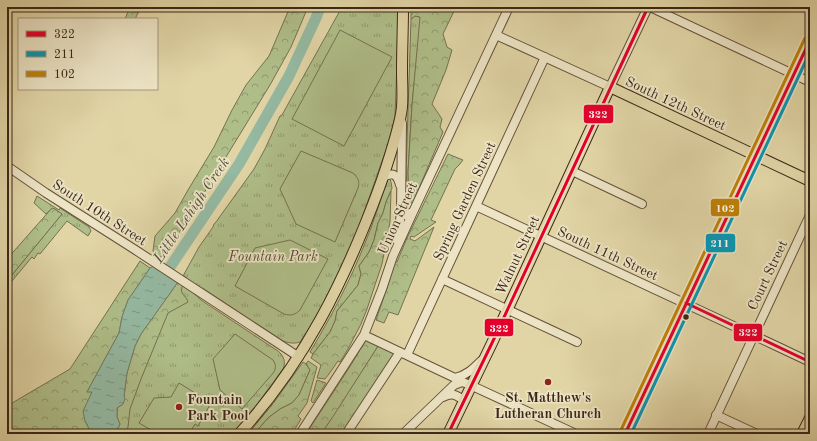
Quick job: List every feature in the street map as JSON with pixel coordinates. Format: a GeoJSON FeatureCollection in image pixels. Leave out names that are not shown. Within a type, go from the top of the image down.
{"type":"FeatureCollection","features":[{"type":"Feature","properties":{"kind":"main road"},"geometry":{"type":"LineString","coordinates":[[239,434],[282,381],[299,357],[323,317],[364,229],[388,163],[398,128],[402,107],[403,7]]}},
{"type":"Feature","properties":{"kind":"main road"},"geometry":{"type":"LineString","coordinates":[[625,434],[810,40]]}},
{"type":"Feature","properties":{"kind":"main road","name":"South 12th Street"},"geometry":{"type":"LineString","coordinates":[[610,88],[810,182]]}},
{"type":"Feature","properties":{"kind":"main road","name":"Walnut Street"},"geometry":{"type":"LineString","coordinates":[[448,434],[486,356],[610,88]]}},
{"type":"Feature","properties":{"kind":"main road"},"geometry":{"type":"LineString","coordinates":[[802,434],[810,418]]}},
{"type":"Feature","properties":{"kind":"street","name":"Union Street"},"geometry":{"type":"LineString","coordinates":[[300,434],[364,335],[393,256],[412,212],[509,7]]}},
{"type":"Feature","properties":{"kind":"street"},"geometry":{"type":"LineString","coordinates":[[610,88],[649,7],[810,82]]}},
{"type":"Feature","properties":{"kind":"street","name":"South 12th Street"},"geometry":{"type":"LineString","coordinates":[[496,35],[610,88]]}},
{"type":"Feature","properties":{"kind":"street","name":"Spring Garden Street"},"geometry":{"type":"LineString","coordinates":[[346,434],[403,353],[442,279],[545,57]]}},
{"type":"Feature","properties":{"kind":"street"},"geometry":{"type":"LineString","coordinates":[[393,256],[399,230],[401,211],[402,107]]}},
{"type":"Feature","properties":{"kind":"street"},"geometry":{"type":"LineString","coordinates":[[388,163],[393,162],[402,168]]}},
{"type":"Feature","properties":{"kind":"street","name":"South 10th Street"},"geometry":{"type":"LineString","coordinates":[[7,166],[46,193],[299,357]]}},
{"type":"Feature","properties":{"kind":"street"},"geometry":{"type":"LineString","coordinates":[[572,171],[642,204]]}},
{"type":"Feature","properties":{"kind":"street"},"geometry":{"type":"LineString","coordinates":[[383,178],[389,174],[393,174],[399,180],[401,188]]}},
{"type":"Feature","properties":{"kind":"street","name":"South 11th Street"},"geometry":{"type":"LineString","coordinates":[[476,206],[810,362]]}},
{"type":"Feature","properties":{"kind":"street"},"geometry":{"type":"LineString","coordinates":[[401,211],[404,215],[412,212]]}},
{"type":"Feature","properties":{"kind":"street","name":"Court Street"},"geometry":{"type":"LineString","coordinates":[[708,434],[810,215]]}},
{"type":"Feature","properties":{"kind":"street"},"geometry":{"type":"LineString","coordinates":[[442,279],[577,342]]}},
{"type":"Feature","properties":{"kind":"street"},"geometry":{"type":"LineString","coordinates":[[364,335],[403,353],[455,381],[471,385],[576,434]]}},
{"type":"Feature","properties":{"kind":"street"},"geometry":{"type":"LineString","coordinates":[[403,434],[455,381],[468,373],[486,356]]}},
{"type":"Feature","properties":{"kind":"street"},"geometry":{"type":"LineString","coordinates":[[440,398],[452,394],[464,400]]}},
{"type":"Feature","properties":{"kind":"street"},"geometry":{"type":"LineString","coordinates":[[716,415],[757,434]]}},
{"type":"Feature","properties":{"kind":"green space"},"geometry":{"type":"Polygon","coordinates":[[[130,7],[141,7],[136,18],[125,18],[130,7]]]}},
{"type":"Feature","properties":{"kind":"green space"},"geometry":{"type":"Polygon","coordinates":[[[290,7],[308,7],[291,47],[270,85],[185,224],[164,254],[158,259],[153,251],[155,236],[175,213],[214,147],[246,85],[269,56],[290,7]]]}},
{"type":"Feature","properties":{"kind":"green space","name":"Fountain Park"},"geometry":{"type":"Polygon","coordinates":[[[342,7],[399,7],[395,116],[387,147],[357,232],[337,277],[317,317],[300,342],[289,343],[283,341],[204,289],[186,280],[187,278],[183,276],[214,224],[254,169],[280,116],[282,115],[342,7]]]}},
{"type":"Feature","properties":{"kind":"green space"},"geometry":{"type":"Polygon","coordinates":[[[427,7],[456,7],[443,34],[447,47],[452,50],[446,70],[432,104],[442,119],[440,127],[443,132],[412,203],[409,202],[408,172],[420,17],[415,16],[411,19],[411,11],[421,10],[427,7]]]}},
{"type":"Feature","properties":{"kind":"green space"},"geometry":{"type":"Polygon","coordinates":[[[415,16],[421,17],[412,105],[408,172],[409,202],[406,173],[411,19],[415,16]]]}},
{"type":"Feature","properties":{"kind":"green space"},"geometry":{"type":"Polygon","coordinates":[[[340,30],[392,57],[344,146],[292,119],[340,30]]]}},
{"type":"Feature","properties":{"kind":"green space"},"geometry":{"type":"Polygon","coordinates":[[[301,151],[353,173],[358,180],[358,188],[335,242],[296,224],[280,189],[301,151]]]}},
{"type":"Feature","properties":{"kind":"green space"},"geometry":{"type":"Polygon","coordinates":[[[448,154],[463,160],[455,169],[431,220],[436,222],[414,237],[411,236],[410,239],[415,241],[434,227],[398,315],[389,312],[384,323],[376,320],[395,262],[397,262],[407,238],[448,154]]]}},
{"type":"Feature","properties":{"kind":"green space"},"geometry":{"type":"Polygon","coordinates":[[[388,179],[390,179],[392,188],[378,223],[374,240],[369,252],[359,266],[361,274],[358,285],[337,311],[335,321],[330,332],[313,354],[310,352],[340,299],[359,257],[388,179]]]}},
{"type":"Feature","properties":{"kind":"green space"},"geometry":{"type":"Polygon","coordinates":[[[391,191],[390,222],[382,264],[367,309],[361,324],[340,362],[338,361],[325,379],[317,378],[321,365],[311,358],[330,332],[335,321],[337,311],[358,285],[361,274],[359,266],[369,252],[374,240],[378,223],[391,191]]]}},
{"type":"Feature","properties":{"kind":"green space"},"geometry":{"type":"Polygon","coordinates":[[[37,196],[59,210],[60,208],[89,227],[91,231],[88,236],[67,221],[40,254],[38,253],[34,259],[32,257],[7,287],[7,281],[62,214],[51,209],[46,214],[34,203],[37,196]]]}},
{"type":"Feature","properties":{"kind":"green space"},"geometry":{"type":"Polygon","coordinates":[[[52,208],[62,214],[7,281],[7,259],[52,208]]]}},
{"type":"Feature","properties":{"kind":"green space"},"geometry":{"type":"Polygon","coordinates":[[[290,240],[328,259],[300,310],[291,315],[284,314],[235,286],[255,248],[290,240]]]}},
{"type":"Feature","properties":{"kind":"green space"},"geometry":{"type":"Polygon","coordinates":[[[140,261],[150,268],[128,300],[122,317],[119,333],[87,392],[92,391],[85,421],[92,434],[7,434],[7,406],[70,369],[140,261]]]}},
{"type":"Feature","properties":{"kind":"green space"},"geometry":{"type":"Polygon","coordinates":[[[178,282],[188,288],[201,300],[278,351],[284,359],[283,369],[234,434],[117,434],[178,282]]]}},
{"type":"Feature","properties":{"kind":"green space"},"geometry":{"type":"Polygon","coordinates":[[[178,282],[183,285],[181,290],[188,302],[168,313],[130,409],[128,427],[125,434],[115,434],[120,424],[117,417],[117,408],[123,404],[127,373],[135,346],[141,334],[178,282]]]}},
{"type":"Feature","properties":{"kind":"green space"},"geometry":{"type":"Polygon","coordinates":[[[235,334],[273,360],[275,363],[274,372],[242,409],[220,390],[213,359],[235,334]]]}},
{"type":"Feature","properties":{"kind":"green space"},"geometry":{"type":"Polygon","coordinates":[[[366,340],[378,346],[321,434],[306,434],[349,368],[366,340]]]}},
{"type":"Feature","properties":{"kind":"green space"},"geometry":{"type":"Polygon","coordinates":[[[378,346],[396,354],[342,434],[321,434],[378,346]]]}},
{"type":"Feature","properties":{"kind":"green space"},"geometry":{"type":"Polygon","coordinates":[[[308,361],[317,367],[307,403],[298,416],[301,419],[292,434],[254,434],[268,418],[280,409],[292,403],[299,395],[310,370],[306,364],[308,361]]]}},
{"type":"Feature","properties":{"kind":"green space"},"geometry":{"type":"Polygon","coordinates":[[[303,362],[310,370],[299,395],[292,403],[280,409],[268,418],[254,434],[248,434],[272,405],[303,362]]]}},
{"type":"Feature","properties":{"kind":"green space"},"geometry":{"type":"Polygon","coordinates":[[[317,380],[326,383],[313,403],[311,401],[317,380]]]}},
{"type":"Feature","properties":{"kind":"green space","name":"Fountain Park Pool"},"geometry":{"type":"Polygon","coordinates":[[[179,383],[211,403],[198,426],[195,424],[189,434],[158,434],[139,423],[154,398],[171,397],[179,383]]]}},
{"type":"Feature","properties":{"kind":"water"},"geometry":{"type":"Polygon","coordinates":[[[153,266],[178,282],[141,334],[135,346],[127,373],[124,396],[125,399],[123,404],[117,408],[117,417],[120,424],[115,434],[92,434],[85,421],[83,411],[92,392],[87,392],[119,333],[122,317],[128,300],[150,268],[153,266]]]}},
{"type":"Feature","properties":{"kind":"waterway","name":"Little Lehigh Creek"},"geometry":{"type":"LineString","coordinates":[[162,279],[239,164],[289,76],[320,7]]}},
{"type":"Feature","properties":{"kind":"transit line","name":"322"},"geometry":{"type":"LineString","coordinates":[[448,434],[492,343],[648,7]]}},
{"type":"Feature","properties":{"kind":"transit line","name":"102"},"geometry":{"type":"LineString","coordinates":[[620,432],[805,38]]}},
{"type":"Feature","properties":{"kind":"transit line","name":"322"},"geometry":{"type":"LineString","coordinates":[[625,434],[810,40]]}},
{"type":"Feature","properties":{"kind":"transit line","name":"211"},"geometry":{"type":"LineString","coordinates":[[631,434],[810,52]]}},
{"type":"Feature","properties":{"kind":"transit line","name":"322"},"geometry":{"type":"LineString","coordinates":[[686,303],[810,362]]}},
{"type":"Feature","properties":{"kind":"place","name":"St. Matthew's Lutheran Church"},"geometry":{"type":"Point","coordinates":[548,382]}},
{"type":"Feature","properties":{"kind":"place","name":"Fountain Park Pool"},"geometry":{"type":"Point","coordinates":[179,407]}}]}
